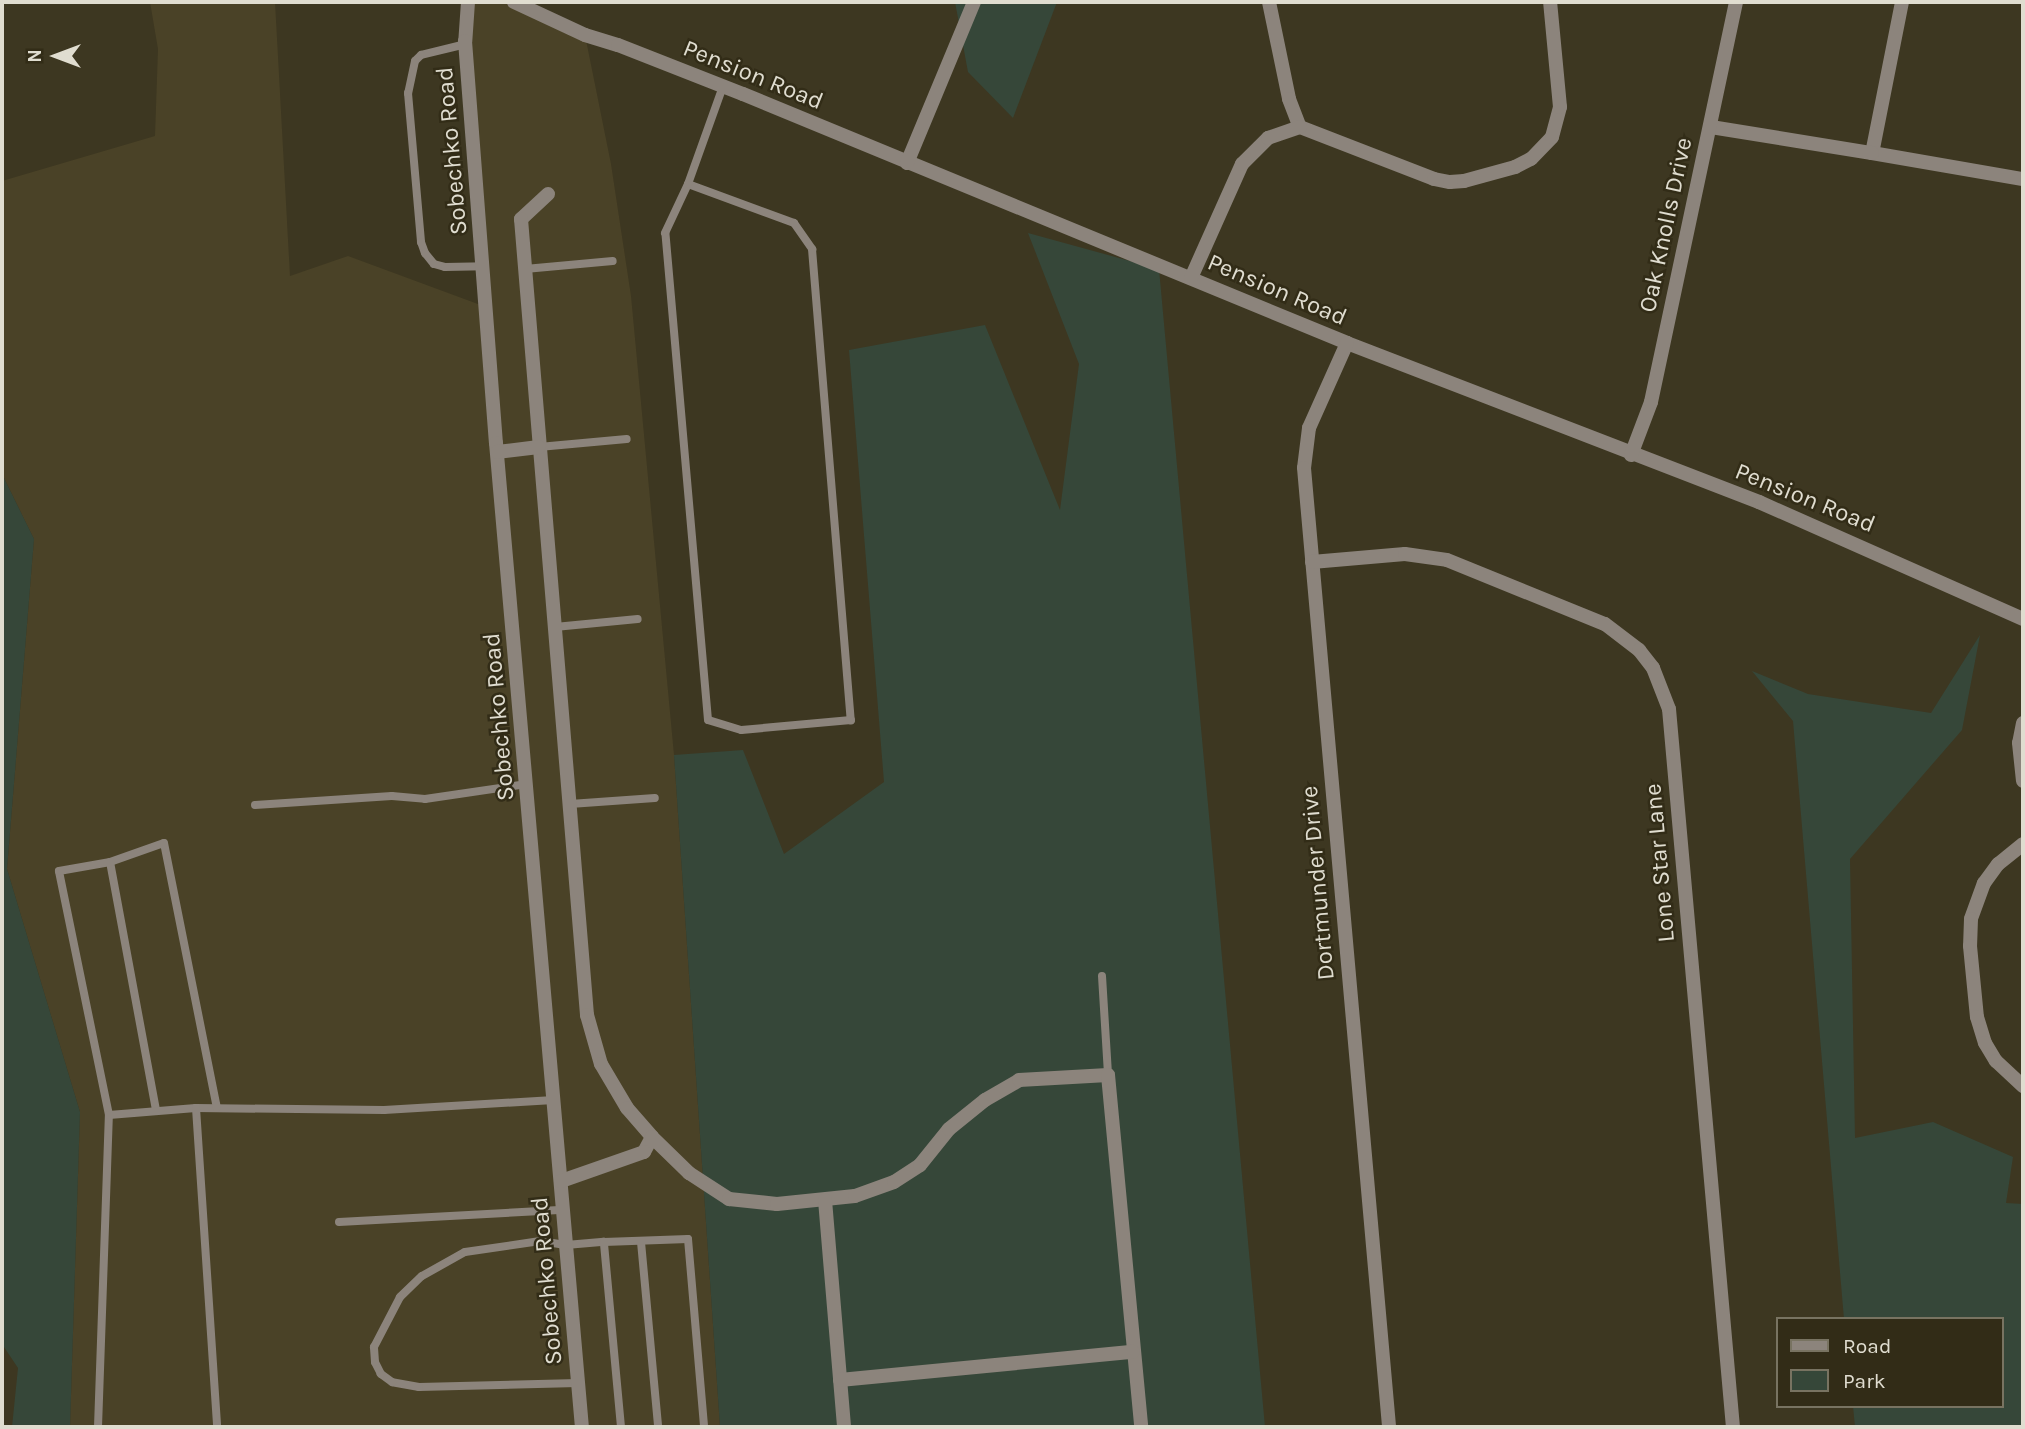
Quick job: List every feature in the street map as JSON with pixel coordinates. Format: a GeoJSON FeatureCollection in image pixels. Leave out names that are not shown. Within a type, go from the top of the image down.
{"type":"FeatureCollection","features":[{"type":"Feature","properties":{"kind":"street","name":"Sobechko Road"},"geometry":{"type":"LineString","coordinates":[[468,2],[466,44],[497,452],[582,1427]]}},
{"type":"Feature","properties":{"kind":"street"},"geometry":{"type":"LineString","coordinates":[[908,163],[974,2]]}},
{"type":"Feature","properties":{"kind":"street"},"geometry":{"type":"LineString","coordinates":[[1269,2],[1289,99],[1300,127]]}},
{"type":"Feature","properties":{"kind":"street"},"geometry":{"type":"LineString","coordinates":[[1191,278],[1241,164],[1268,138],[1300,127],[1450,182],[1464,181],[1515,167],[1544,148],[1558,121],[1560,107],[1550,2]]}},
{"type":"Feature","properties":{"kind":"street","name":"Oak Knolls Drive"},"geometry":{"type":"LineString","coordinates":[[1631,454],[1651,402],[1736,2]]}},
{"type":"Feature","properties":{"kind":"street"},"geometry":{"type":"LineString","coordinates":[[1871,153],[1902,2]]}},
{"type":"Feature","properties":{"kind":"street","name":"Pension Road"},"geometry":{"type":"LineString","coordinates":[[520,3],[585,35],[723,86],[1347,343],[1759,502],[2023,619]]}},
{"type":"Feature","properties":{"kind":"street"},"geometry":{"type":"LineString","coordinates":[[1711,127],[2023,179]]}},
{"type":"Feature","properties":{"kind":"street"},"geometry":{"type":"LineString","coordinates":[[548,194],[521,219],[587,1016],[601,1064],[626,1108],[652,1138],[689,1173],[729,1199],[777,1204],[855,1196],[894,1181],[920,1165],[949,1129],[985,1100],[1019,1080],[1108,1075],[1141,1427]]}},
{"type":"Feature","properties":{"kind":"street","name":"Dortmunder Drive"},"geometry":{"type":"LineString","coordinates":[[1347,343],[1325,388],[1305,444],[1304,468],[1389,1427]]}},
{"type":"Feature","properties":{"kind":"street"},"geometry":{"type":"LineString","coordinates":[[497,452],[539,447]]}},
{"type":"Feature","properties":{"kind":"street","name":"Lone Star Lane"},"geometry":{"type":"LineString","coordinates":[[1312,562],[1405,555],[1447,560],[1605,624],[1639,650],[1653,668],[1669,709],[1733,1427]]}},
{"type":"Feature","properties":{"kind":"street"},"geometry":{"type":"LineString","coordinates":[[2023,723],[2019,743],[2023,781]]}},
{"type":"Feature","properties":{"kind":"street"},"geometry":{"type":"LineString","coordinates":[[2023,844],[1998,864],[1984,883],[1971,919],[1970,946],[1978,1017],[1985,1043],[1996,1060],[2023,1086]]}},
{"type":"Feature","properties":{"kind":"street"},"geometry":{"type":"LineString","coordinates":[[561,1181],[645,1152],[652,1138]]}},
{"type":"Feature","properties":{"kind":"street"},"geometry":{"type":"LineString","coordinates":[[825,1200],[844,1427]]}},
{"type":"Feature","properties":{"kind":"street"},"geometry":{"type":"LineString","coordinates":[[840,1380],[1133,1352]]}},
{"type":"Feature","properties":{"kind":"lane"},"geometry":{"type":"LineString","coordinates":[[466,44],[421,55],[415,61],[408,93],[421,242],[425,253],[434,264],[446,267],[484,266]]}},
{"type":"Feature","properties":{"kind":"lane"},"geometry":{"type":"LineString","coordinates":[[688,184],[794,223],[811,249],[851,720],[741,730],[709,720],[665,233],[688,184],[723,86]]}},
{"type":"Feature","properties":{"kind":"lane"},"geometry":{"type":"LineString","coordinates":[[525,269],[614,261]]}},
{"type":"Feature","properties":{"kind":"lane"},"geometry":{"type":"LineString","coordinates":[[539,447],[627,439]]}},
{"type":"Feature","properties":{"kind":"lane"},"geometry":{"type":"LineString","coordinates":[[555,627],[638,619]]}},
{"type":"Feature","properties":{"kind":"lane"},"geometry":{"type":"LineString","coordinates":[[255,805],[392,796],[425,799],[527,783]]}},
{"type":"Feature","properties":{"kind":"lane"},"geometry":{"type":"LineString","coordinates":[[570,804],[655,798]]}},
{"type":"Feature","properties":{"kind":"lane"},"geometry":{"type":"LineString","coordinates":[[98,1427],[108,1115],[59,871],[110,862],[164,843],[217,1108]]}},
{"type":"Feature","properties":{"kind":"lane"},"geometry":{"type":"LineString","coordinates":[[110,862],[156,1110]]}},
{"type":"Feature","properties":{"kind":"lane"},"geometry":{"type":"LineString","coordinates":[[1102,976],[1108,1075]]}},
{"type":"Feature","properties":{"kind":"lane"},"geometry":{"type":"LineString","coordinates":[[108,1115],[196,1108],[384,1110],[554,1100]]}},
{"type":"Feature","properties":{"kind":"lane"},"geometry":{"type":"LineString","coordinates":[[196,1108],[217,1427]]}},
{"type":"Feature","properties":{"kind":"lane"},"geometry":{"type":"LineString","coordinates":[[339,1222],[564,1210]]}},
{"type":"Feature","properties":{"kind":"lane"},"geometry":{"type":"LineString","coordinates":[[578,1383],[419,1388],[392,1382],[381,1374],[375,1362],[374,1347],[400,1297],[422,1276],[465,1252],[540,1241],[566,1245],[688,1239],[704,1427]]}},
{"type":"Feature","properties":{"kind":"lane"},"geometry":{"type":"LineString","coordinates":[[604,1242],[621,1427]]}},
{"type":"Feature","properties":{"kind":"lane"},"geometry":{"type":"LineString","coordinates":[[641,1242],[658,1427]]}},
{"type":"Feature","properties":{"kind":"shaded area"},"geometry":{"type":"Polygon","coordinates":[[[150,2],[275,2],[290,276],[348,256],[486,307],[468,2],[512,2],[585,35],[611,164],[631,296],[674,755],[720,1427],[70,1427],[80,1112],[7,869],[34,539],[2,474],[2,181],[155,136],[158,49],[150,2]]]}},
{"type":"Feature","properties":{"kind":"green space"},"geometry":{"type":"Polygon","coordinates":[[[955,2],[1057,2],[1013,118],[968,72],[955,2]]]}},
{"type":"Feature","properties":{"kind":"green space"},"geometry":{"type":"Polygon","coordinates":[[[1028,233],[1159,269],[1265,1427],[720,1427],[674,755],[743,750],[784,854],[884,782],[849,350],[985,325],[1060,510],[1079,364],[1028,233]]]}},
{"type":"Feature","properties":{"kind":"green space"},"geometry":{"type":"Polygon","coordinates":[[[2,474],[34,539],[7,869],[80,1112],[70,1427],[12,1427],[18,1368],[2,1344],[2,474]]]}},
{"type":"Feature","properties":{"kind":"green space"},"geometry":{"type":"Polygon","coordinates":[[[1980,635],[1962,730],[1850,859],[1855,1138],[1933,1122],[2013,1157],[2006,1203],[2023,1204],[2023,1427],[1855,1427],[1853,1408],[2004,1408],[2004,1317],[1844,1317],[1793,721],[1752,671],[1808,694],[1931,713],[1980,635]]]}}]}
